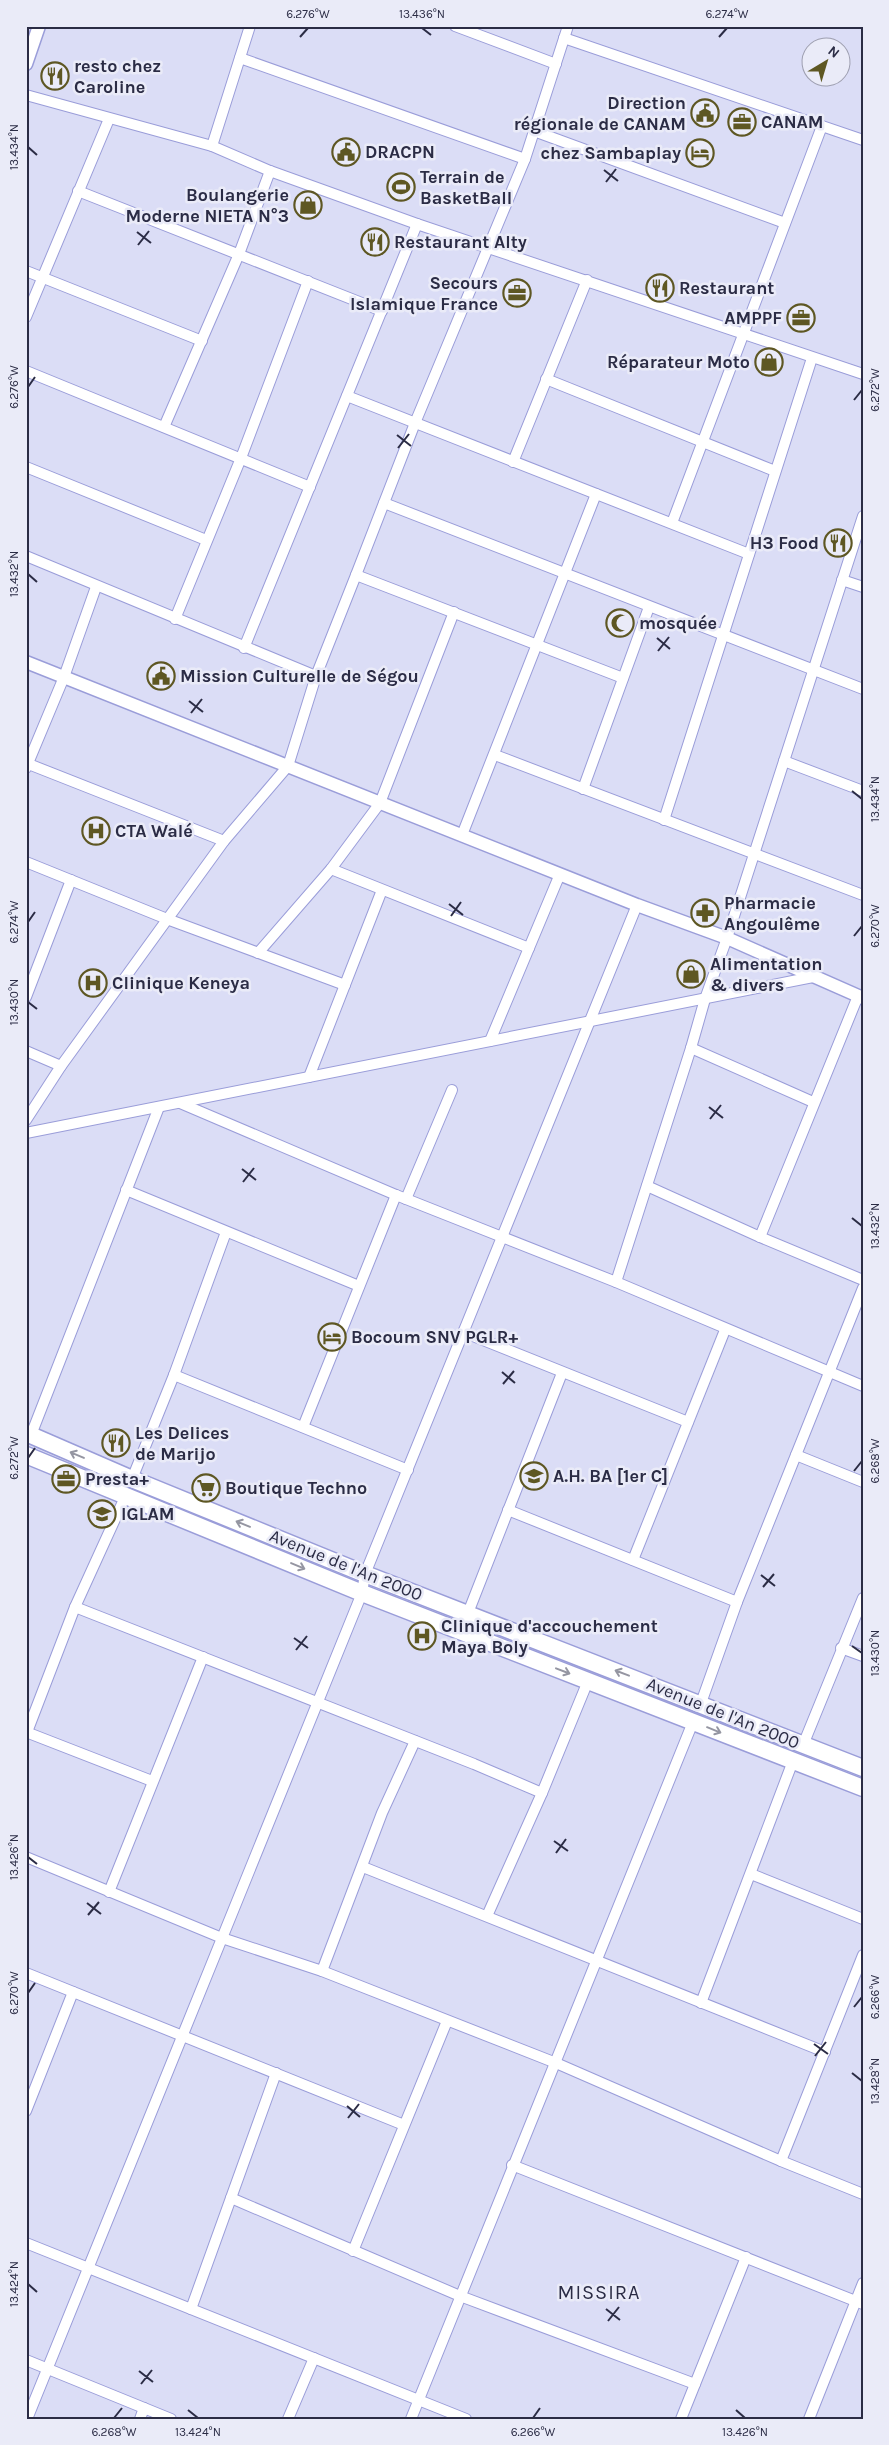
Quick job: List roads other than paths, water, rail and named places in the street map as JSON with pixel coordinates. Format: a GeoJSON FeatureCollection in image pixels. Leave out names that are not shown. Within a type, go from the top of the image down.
{"type":"FeatureCollection","features":[{"type":"Feature","properties":{"kind":"main road","name":"Avenue de l'An 2000"},"geometry":{"type":"LineString","coordinates":[[28,1434],[132,1479],[365,1574],[701,1703],[863,1768]]}},
{"type":"Feature","properties":{"kind":"main road","name":"Avenue de l'An 2000"},"geometry":{"type":"LineString","coordinates":[[26,1455],[126,1494],[362,1593],[863,1788]]}},
{"type":"Feature","properties":{"kind":"street"},"geometry":{"type":"LineString","coordinates":[[26,64],[40,26]]}},
{"type":"Feature","properties":{"kind":"street"},"geometry":{"type":"LineString","coordinates":[[212,146],[250,26]]}},
{"type":"Feature","properties":{"kind":"street"},"geometry":{"type":"LineString","coordinates":[[454,26],[556,64]]}},
{"type":"Feature","properties":{"kind":"street"},"geometry":{"type":"LineString","coordinates":[[26,1120],[61,1066],[224,841],[288,766],[316,676],[415,423],[490,248],[525,159],[568,26]]}},
{"type":"Feature","properties":{"kind":"street"},"geometry":{"type":"LineString","coordinates":[[564,38],[863,140]]}},
{"type":"Feature","properties":{"kind":"street"},"geometry":{"type":"LineString","coordinates":[[240,58],[525,159]]}},
{"type":"Feature","properties":{"kind":"street"},"geometry":{"type":"LineString","coordinates":[[26,95],[212,146],[270,171],[417,224],[863,374]]}},
{"type":"Feature","properties":{"kind":"street"},"geometry":{"type":"LineString","coordinates":[[26,317],[44,278],[109,118]]}},
{"type":"Feature","properties":{"kind":"street"},"geometry":{"type":"LineString","coordinates":[[672,523],[822,126]]}},
{"type":"Feature","properties":{"kind":"street"},"geometry":{"type":"LineString","coordinates":[[534,131],[785,223]]}},
{"type":"Feature","properties":{"kind":"street"},"geometry":{"type":"LineString","coordinates":[[164,426],[239,254],[270,171]]}},
{"type":"Feature","properties":{"kind":"street"},"geometry":{"type":"LineString","coordinates":[[78,191],[382,311]]}},
{"type":"Feature","properties":{"kind":"street"},"geometry":{"type":"LineString","coordinates":[[244,648],[417,224]]}},
{"type":"Feature","properties":{"kind":"street"},"geometry":{"type":"LineString","coordinates":[[26,271],[202,341]]}},
{"type":"Feature","properties":{"kind":"street"},"geometry":{"type":"LineString","coordinates":[[513,462],[587,280]]}},
{"type":"Feature","properties":{"kind":"street"},"geometry":{"type":"LineString","coordinates":[[175,618],[241,458],[308,282]]}},
{"type":"Feature","properties":{"kind":"street"},"geometry":{"type":"LineString","coordinates":[[664,820],[812,358]]}},
{"type":"Feature","properties":{"kind":"street"},"geometry":{"type":"LineString","coordinates":[[26,371],[310,487]]}},
{"type":"Feature","properties":{"kind":"street"},"geometry":{"type":"LineString","coordinates":[[546,379],[775,470]]}},
{"type":"Feature","properties":{"kind":"street"},"geometry":{"type":"LineString","coordinates":[[347,396],[749,554]]}},
{"type":"Feature","properties":{"kind":"street"},"geometry":{"type":"LineString","coordinates":[[26,467],[206,540]]}},
{"type":"Feature","properties":{"kind":"street"},"geometry":{"type":"LineString","coordinates":[[462,835],[596,494]]}},
{"type":"Feature","properties":{"kind":"street"},"geometry":{"type":"LineString","coordinates":[[384,503],[863,689]]}},
{"type":"Feature","properties":{"kind":"street"},"geometry":{"type":"LineString","coordinates":[[616,1282],[691,1048],[704,999],[727,938],[863,516]]}},
{"type":"Feature","properties":{"kind":"street"},"geometry":{"type":"LineString","coordinates":[[26,556],[96,587],[316,676]]}},
{"type":"Feature","properties":{"kind":"street"},"geometry":{"type":"LineString","coordinates":[[356,574],[623,678]]}},
{"type":"Feature","properties":{"kind":"street"},"geometry":{"type":"LineString","coordinates":[[842,580],[863,587]]}},
{"type":"Feature","properties":{"kind":"street"},"geometry":{"type":"LineString","coordinates":[[96,587],[64,677],[27,765],[224,841]]}},
{"type":"Feature","properties":{"kind":"street"},"geometry":{"type":"LineString","coordinates":[[583,789],[649,607]]}},
{"type":"Feature","properties":{"kind":"street"},"geometry":{"type":"LineString","coordinates":[[258,953],[331,869],[380,803],[454,612]]}},
{"type":"Feature","properties":{"kind":"street"},"geometry":{"type":"LineString","coordinates":[[26,662],[637,905],[727,938],[860,997],[813,1102],[760,1238]]}},
{"type":"Feature","properties":{"kind":"street"},"geometry":{"type":"LineString","coordinates":[[495,755],[863,895]]}},
{"type":"Feature","properties":{"kind":"street"},"geometry":{"type":"LineString","coordinates":[[784,761],[863,791]]}},
{"type":"Feature","properties":{"kind":"street"},"geometry":{"type":"LineString","coordinates":[[26,862],[167,919],[345,985]]}},
{"type":"Feature","properties":{"kind":"street"},"geometry":{"type":"LineString","coordinates":[[331,869],[529,948]]}},
{"type":"Feature","properties":{"kind":"street"},"geometry":{"type":"LineString","coordinates":[[490,1041],[560,874]]}},
{"type":"Feature","properties":{"kind":"street"},"geometry":{"type":"LineString","coordinates":[[26,996],[71,880]]}},
{"type":"Feature","properties":{"kind":"street"},"geometry":{"type":"LineString","coordinates":[[309,1077],[382,890]]}},
{"type":"Feature","properties":{"kind":"street"},"geometry":{"type":"LineString","coordinates":[[27,2419],[318,1703],[362,1593],[365,1574],[637,905]]}},
{"type":"Feature","properties":{"kind":"street"},"geometry":{"type":"LineString","coordinates":[[26,1133],[813,977]]}},
{"type":"Feature","properties":{"kind":"street"},"geometry":{"type":"LineString","coordinates":[[691,1048],[813,1102]]}},
{"type":"Feature","properties":{"kind":"street"},"geometry":{"type":"LineString","coordinates":[[26,1051],[61,1066]]}},
{"type":"Feature","properties":{"kind":"street"},"geometry":{"type":"LineString","coordinates":[[303,1427],[359,1286],[452,1090]]}},
{"type":"Feature","properties":{"kind":"street"},"geometry":{"type":"LineString","coordinates":[[180,1103],[401,1197],[616,1282],[725,1330],[863,1386]]}},
{"type":"Feature","properties":{"kind":"street"},"geometry":{"type":"LineString","coordinates":[[28,1434],[159,1107]]}},
{"type":"Feature","properties":{"kind":"street"},"geometry":{"type":"LineString","coordinates":[[647,1186],[760,1238],[863,1280]]}},
{"type":"Feature","properties":{"kind":"street"},"geometry":{"type":"LineString","coordinates":[[126,1190],[359,1286]]}},
{"type":"Feature","properties":{"kind":"street"},"geometry":{"type":"LineString","coordinates":[[132,1479],[174,1375],[226,1232]]}},
{"type":"Feature","properties":{"kind":"street"},"geometry":{"type":"LineString","coordinates":[[701,1703],[737,1602],[863,1288]]}},
{"type":"Feature","properties":{"kind":"street"},"geometry":{"type":"LineString","coordinates":[[633,1560],[725,1330]]}},
{"type":"Feature","properties":{"kind":"street"},"geometry":{"type":"LineString","coordinates":[[464,1332],[562,1373],[688,1422]]}},
{"type":"Feature","properties":{"kind":"street"},"geometry":{"type":"LineString","coordinates":[[468,1613],[562,1373]]}},
{"type":"Feature","properties":{"kind":"street"},"geometry":{"type":"LineString","coordinates":[[174,1375],[408,1470]]}},
{"type":"Feature","properties":{"kind":"street"},"geometry":{"type":"LineString","coordinates":[[796,1455],[863,1482]]}},
{"type":"Feature","properties":{"kind":"street"},"geometry":{"type":"LineString","coordinates":[[126,1494],[75,1607],[27,1732],[152,1781]]}},
{"type":"Feature","properties":{"kind":"street"},"geometry":{"type":"LineString","coordinates":[[508,1510],[737,1602]]}},
{"type":"Feature","properties":{"kind":"street"},"geometry":{"type":"LineString","coordinates":[[803,1745],[863,1598]]}},
{"type":"Feature","properties":{"kind":"street"},"geometry":{"type":"LineString","coordinates":[[75,1607],[542,1793]]}},
{"type":"Feature","properties":{"kind":"street"},"geometry":{"type":"LineString","coordinates":[[841,1648],[863,1656]]}},
{"type":"Feature","properties":{"kind":"street"},"geometry":{"type":"LineString","coordinates":[[109,1892],[203,1657]]}},
{"type":"Feature","properties":{"kind":"street"},"geometry":{"type":"LineString","coordinates":[[488,1916],[542,1793],[588,1680]]}},
{"type":"Feature","properties":{"kind":"street"},"geometry":{"type":"LineString","coordinates":[[411,2419],[512,2165],[556,2063],[693,1722]]}},
{"type":"Feature","properties":{"kind":"street"},"geometry":{"type":"LineString","coordinates":[[322,1971],[382,1813],[415,1741]]}},
{"type":"Feature","properties":{"kind":"street"},"geometry":{"type":"LineString","coordinates":[[701,2003],[793,1762]]}},
{"type":"Feature","properties":{"kind":"street"},"geometry":{"type":"LineString","coordinates":[[26,1857],[222,1938],[322,1971],[556,2063],[863,2194]]}},
{"type":"Feature","properties":{"kind":"street"},"geometry":{"type":"LineString","coordinates":[[363,1867],[825,2052]]}},
{"type":"Feature","properties":{"kind":"street"},"geometry":{"type":"LineString","coordinates":[[751,1874],[863,1919]]}},
{"type":"Feature","properties":{"kind":"street"},"geometry":{"type":"LineString","coordinates":[[782,2161],[863,1955]]}},
{"type":"Feature","properties":{"kind":"street"},"geometry":{"type":"LineString","coordinates":[[26,1973],[404,2125]]}},
{"type":"Feature","properties":{"kind":"street"},"geometry":{"type":"LineString","coordinates":[[26,2111],[74,1992]]}},
{"type":"Feature","properties":{"kind":"street"},"geometry":{"type":"LineString","coordinates":[[353,2251],[447,2021]]}},
{"type":"Feature","properties":{"kind":"street"},"geometry":{"type":"LineString","coordinates":[[191,2309],[276,2073]]}},
{"type":"Feature","properties":{"kind":"street"},"geometry":{"type":"LineString","coordinates":[[512,2165],[859,2302]]}},
{"type":"Feature","properties":{"kind":"street"},"geometry":{"type":"LineString","coordinates":[[231,2198],[460,2296],[695,2384]]}},
{"type":"Feature","properties":{"kind":"street"},"geometry":{"type":"LineString","coordinates":[[26,2243],[466,2419]]}},
{"type":"Feature","properties":{"kind":"street"},"geometry":{"type":"LineString","coordinates":[[680,2419],[746,2256]]}},
{"type":"Feature","properties":{"kind":"street"},"geometry":{"type":"LineString","coordinates":[[809,2419],[859,2302],[863,2283]]}},
{"type":"Feature","properties":{"kind":"street"},"geometry":{"type":"LineString","coordinates":[[288,2419],[314,2358]]}},
{"type":"Feature","properties":{"kind":"street"},"geometry":{"type":"LineString","coordinates":[[26,2360],[171,2419]]}},
{"type":"Feature","properties":{"kind":"street"},"geometry":{"type":"LineString","coordinates":[[140,2419],[144,2408]]}},
{"type":"Feature","properties":{"kind":"place","name":"resto chez Caroline"},"geometry":{"type":"Point","coordinates":[55,76]}},
{"type":"Feature","properties":{"kind":"place","name":"Direction régionale de CANAM"},"geometry":{"type":"Point","coordinates":[705,113]}},
{"type":"Feature","properties":{"kind":"place","name":"CANAM"},"geometry":{"type":"Point","coordinates":[742,122]}},
{"type":"Feature","properties":{"kind":"place","name":"DRACPN"},"geometry":{"type":"Point","coordinates":[346,152]}},
{"type":"Feature","properties":{"kind":"place","name":"chez Sambaplay"},"geometry":{"type":"Point","coordinates":[700,153]}},
{"type":"Feature","properties":{"kind":"place","name":"Terrain de BasketBall"},"geometry":{"type":"Point","coordinates":[401,187]}},
{"type":"Feature","properties":{"kind":"place","name":"Boulangerie Moderne NIETA N°3"},"geometry":{"type":"Point","coordinates":[308,205]}},
{"type":"Feature","properties":{"kind":"place","name":"Restaurant Alty"},"geometry":{"type":"Point","coordinates":[375,242]}},
{"type":"Feature","properties":{"kind":"place","name":"Restaurant"},"geometry":{"type":"Point","coordinates":[660,288]}},
{"type":"Feature","properties":{"kind":"place","name":"Secours Islamique France"},"geometry":{"type":"Point","coordinates":[517,293]}},
{"type":"Feature","properties":{"kind":"place","name":"AMPPF"},"geometry":{"type":"Point","coordinates":[801,318]}},
{"type":"Feature","properties":{"kind":"place","name":"Réparateur Moto"},"geometry":{"type":"Point","coordinates":[769,362]}},
{"type":"Feature","properties":{"kind":"place","name":"H3 Food"},"geometry":{"type":"Point","coordinates":[838,543]}},
{"type":"Feature","properties":{"kind":"place","name":"mosquée"},"geometry":{"type":"Point","coordinates":[620,623]}},
{"type":"Feature","properties":{"kind":"place","name":"Mission Culturelle de Ségou"},"geometry":{"type":"Point","coordinates":[161,676]}},
{"type":"Feature","properties":{"kind":"place","name":"CTA Walé"},"geometry":{"type":"Point","coordinates":[96,831]}},
{"type":"Feature","properties":{"kind":"place","name":"Pharmacie Angoulême"},"geometry":{"type":"Point","coordinates":[705,913]}},
{"type":"Feature","properties":{"kind":"place","name":"Alimentation & divers"},"geometry":{"type":"Point","coordinates":[691,974]}},
{"type":"Feature","properties":{"kind":"place","name":"Clinique Keneya"},"geometry":{"type":"Point","coordinates":[93,983]}},
{"type":"Feature","properties":{"kind":"place","name":"Bocoum SNV PGLR+"},"geometry":{"type":"Point","coordinates":[332,1337]}},
{"type":"Feature","properties":{"kind":"place","name":"Les Delices de Marijo"},"geometry":{"type":"Point","coordinates":[116,1443]}},
{"type":"Feature","properties":{"kind":"place","name":"A.H. BA [1er C]"},"geometry":{"type":"Point","coordinates":[534,1476]}},
{"type":"Feature","properties":{"kind":"place","name":"Presta+"},"geometry":{"type":"Point","coordinates":[66,1479]}},
{"type":"Feature","properties":{"kind":"place","name":"Boutique Techno"},"geometry":{"type":"Point","coordinates":[206,1488]}},
{"type":"Feature","properties":{"kind":"place","name":"IGLAM"},"geometry":{"type":"Point","coordinates":[102,1514]}},
{"type":"Feature","properties":{"kind":"place","name":"Clinique d'accouchement Maya Boly"},"geometry":{"type":"Point","coordinates":[422,1636]}},
{"type":"Feature","properties":{"kind":"district","name":"MISSIRA"},"geometry":{"type":"Point","coordinates":[599,2292]}}]}
